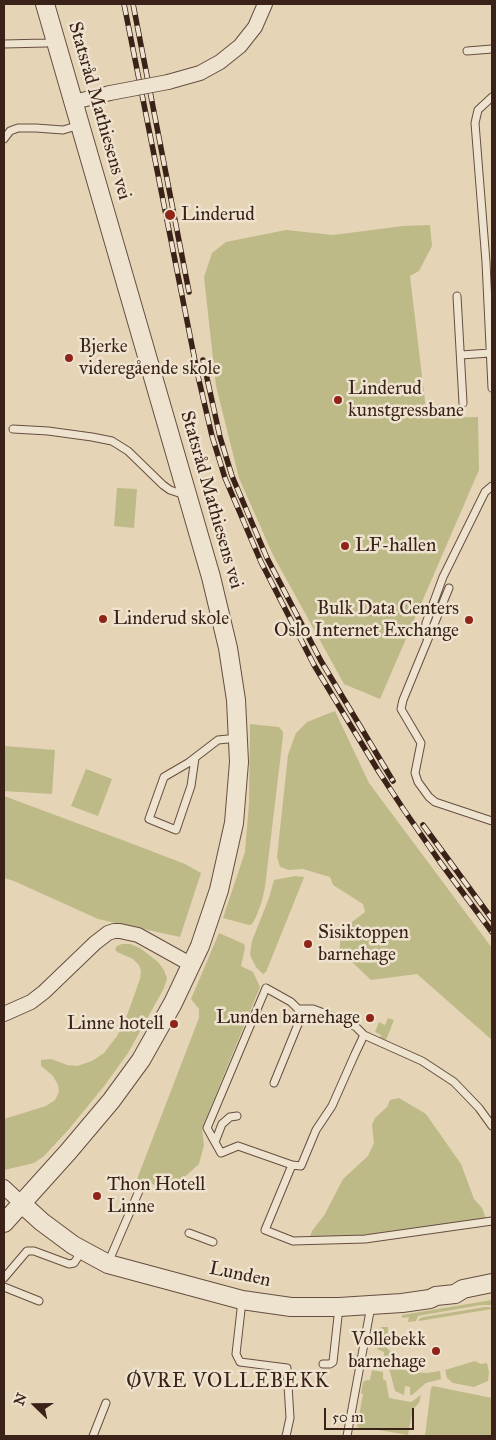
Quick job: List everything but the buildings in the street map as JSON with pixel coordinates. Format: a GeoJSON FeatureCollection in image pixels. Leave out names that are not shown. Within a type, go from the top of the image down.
{"type":"FeatureCollection","features":[{"type":"Feature","properties":{"kind":"street","name":"Statsråd Mathiesens vei"},"geometry":{"type":"LineString","coordinates":[[4,1223],[95,1121],[125,1082],[160,1028],[192,965],[214,907],[230,847],[238,785],[239,738],[236,700],[228,648],[212,577],[46,4]]}},
{"type":"Feature","properties":{"kind":"street"},"geometry":{"type":"LineString","coordinates":[[74,102],[168,82],[200,73],[220,62],[240,46],[255,27],[265,4]]}},
{"type":"Feature","properties":{"kind":"street"},"geometry":{"type":"LineString","coordinates":[[4,1014],[31,1002],[44,992],[101,937],[114,931],[120,930],[138,935],[192,965]]}},
{"type":"Feature","properties":{"kind":"street","name":"Lunden"},"geometry":{"type":"LineString","coordinates":[[4,1187],[53,1230],[82,1250],[108,1264],[242,1300],[291,1307],[371,1305],[430,1299],[492,1283]]}},
{"type":"Feature","properties":{"kind":"lane"},"geometry":{"type":"LineString","coordinates":[[4,44],[46,43],[56,40]]}},
{"type":"Feature","properties":{"kind":"lane"},"geometry":{"type":"LineString","coordinates":[[467,51],[492,49]]}},
{"type":"Feature","properties":{"kind":"lane"},"geometry":{"type":"LineString","coordinates":[[492,97],[478,110],[475,124],[486,254],[492,388]]}},
{"type":"Feature","properties":{"kind":"lane"},"geometry":{"type":"LineString","coordinates":[[4,139],[10,131],[18,128],[64,130],[81,125]]}},
{"type":"Feature","properties":{"kind":"lane"},"geometry":{"type":"LineString","coordinates":[[457,296],[463,403]]}},
{"type":"Feature","properties":{"kind":"lane"},"geometry":{"type":"LineString","coordinates":[[461,355],[490,353]]}},
{"type":"Feature","properties":{"kind":"lane"},"geometry":{"type":"LineString","coordinates":[[13,429],[56,432],[112,441],[128,451],[163,485],[177,493],[188,495]]}},
{"type":"Feature","properties":{"kind":"lane"},"geometry":{"type":"LineString","coordinates":[[428,640],[425,635],[426,623],[443,577],[485,492],[492,486]]}},
{"type":"Feature","properties":{"kind":"lane"},"geometry":{"type":"LineString","coordinates":[[449,588],[401,709],[421,743],[415,773],[418,782],[429,797],[435,802],[492,821]]}},
{"type":"Feature","properties":{"kind":"lane"},"geometry":{"type":"LineString","coordinates":[[195,758],[191,786],[176,830],[148,819],[164,777],[195,758],[218,740],[239,738]]}},
{"type":"Feature","properties":{"kind":"lane"},"geometry":{"type":"LineString","coordinates":[[274,1083],[301,1017],[298,1009],[283,996],[266,988],[207,1128],[221,1152],[238,1146],[292,1165],[301,1166],[316,1130],[332,1106],[364,1035]]}},
{"type":"Feature","properties":{"kind":"lane"},"geometry":{"type":"LineString","coordinates":[[298,1009],[313,1009],[329,1015],[356,1027],[364,1035],[422,1061],[454,1082],[479,1108],[492,1126]]}},
{"type":"Feature","properties":{"kind":"lane"},"geometry":{"type":"LineString","coordinates":[[215,1142],[222,1124],[230,1117],[237,1116]]}},
{"type":"Feature","properties":{"kind":"lane"},"geometry":{"type":"LineString","coordinates":[[292,1165],[265,1230],[293,1241],[365,1239],[492,1220]]}},
{"type":"Feature","properties":{"kind":"lane"},"geometry":{"type":"LineString","coordinates":[[108,1264],[142,1184]]}},
{"type":"Feature","properties":{"kind":"lane"},"geometry":{"type":"LineString","coordinates":[[189,1232],[213,1242]]}},
{"type":"Feature","properties":{"kind":"lane"},"geometry":{"type":"LineString","coordinates":[[4,1278],[27,1251],[34,1251],[69,1264],[74,1263],[82,1250]]}},
{"type":"Feature","properties":{"kind":"lane"},"geometry":{"type":"LineString","coordinates":[[4,1287],[39,1301]]}},
{"type":"Feature","properties":{"kind":"lane"},"geometry":{"type":"LineString","coordinates":[[242,1300],[236,1354],[240,1362],[287,1368],[290,1418],[286,1436]]}},
{"type":"Feature","properties":{"kind":"lane"},"geometry":{"type":"LineString","coordinates":[[347,1436],[371,1305]]}},
{"type":"Feature","properties":{"kind":"lane"},"geometry":{"type":"LineString","coordinates":[[327,1366],[333,1362],[339,1307]]}},
{"type":"Feature","properties":{"kind":"lane"},"geometry":{"type":"LineString","coordinates":[[94,1436],[106,1403]]}},
{"type":"Feature","properties":{"kind":"shaded area"},"geometry":{"type":"Polygon","coordinates":[[[430,225],[432,246],[419,271],[410,276],[427,418],[478,417],[479,470],[380,699],[344,684],[273,555],[239,478],[216,386],[204,277],[212,253],[226,242],[286,230],[333,235],[403,226],[430,225]]]}},
{"type":"Feature","properties":{"kind":"shaded area"},"geometry":{"type":"Polygon","coordinates":[[[117,488],[137,489],[134,528],[114,526],[117,488]]]}},
{"type":"Feature","properties":{"kind":"shaded area"},"geometry":{"type":"Polygon","coordinates":[[[335,711],[369,783],[492,948],[492,1040],[417,974],[371,980],[351,961],[339,953],[341,935],[352,922],[365,912],[363,904],[333,885],[330,877],[303,869],[289,870],[280,867],[277,857],[288,755],[296,733],[307,722],[335,711]]]}},
{"type":"Feature","properties":{"kind":"shaded area"},"geometry":{"type":"Polygon","coordinates":[[[250,724],[279,727],[283,732],[283,736],[265,887],[256,917],[252,924],[249,925],[223,918],[245,852],[249,803],[250,724]]]}},
{"type":"Feature","properties":{"kind":"shaded area"},"geometry":{"type":"Polygon","coordinates":[[[4,746],[55,750],[52,794],[4,791],[4,746]]]}},
{"type":"Feature","properties":{"kind":"shaded area"},"geometry":{"type":"Polygon","coordinates":[[[86,769],[112,779],[98,816],[71,806],[86,769]]]}},
{"type":"Feature","properties":{"kind":"shaded area"},"geometry":{"type":"Polygon","coordinates":[[[4,796],[185,864],[201,873],[180,937],[98,919],[4,878],[4,796]]]}},
{"type":"Feature","properties":{"kind":"shaded area"},"geometry":{"type":"Polygon","coordinates":[[[295,876],[304,877],[266,972],[263,974],[256,967],[250,955],[252,941],[274,880],[295,876]]]}},
{"type":"Feature","properties":{"kind":"shaded area"},"geometry":{"type":"Polygon","coordinates":[[[219,933],[244,944],[245,948],[241,966],[253,972],[260,987],[204,1123],[202,1129],[204,1145],[199,1164],[170,1190],[137,1179],[199,1018],[199,1009],[191,999],[219,933]]]}},
{"type":"Feature","properties":{"kind":"shaded area"},"geometry":{"type":"Polygon","coordinates":[[[122,944],[130,944],[140,948],[158,962],[164,970],[167,979],[163,990],[128,1053],[69,1129],[44,1156],[34,1163],[4,1170],[4,1119],[46,1106],[55,1100],[59,1092],[58,1085],[53,1076],[41,1066],[41,1060],[51,1059],[67,1065],[77,1066],[92,1061],[104,1053],[117,1036],[125,1021],[141,971],[139,965],[133,959],[117,952],[115,949],[122,944]]]}},
{"type":"Feature","properties":{"kind":"shaded area"},"geometry":{"type":"Polygon","coordinates":[[[388,1018],[394,1020],[386,1040],[380,1038],[381,1035],[375,1032],[379,1022],[385,1025],[388,1018]]]}},
{"type":"Feature","properties":{"kind":"shaded area"},"geometry":{"type":"Polygon","coordinates":[[[399,1098],[426,1114],[461,1164],[474,1199],[482,1208],[486,1219],[363,1235],[310,1237],[312,1231],[325,1214],[343,1179],[368,1156],[374,1143],[372,1125],[375,1118],[387,1107],[390,1100],[399,1098]]]}},
{"type":"Feature","properties":{"kind":"shaded area"},"geometry":{"type":"Polygon","coordinates":[[[492,1300],[492,1305],[481,1305],[418,1316],[416,1321],[408,1322],[409,1317],[402,1318],[402,1315],[492,1300]]]}},
{"type":"Feature","properties":{"kind":"shaded area"},"geometry":{"type":"Polygon","coordinates":[[[485,1307],[492,1309],[419,1321],[423,1317],[485,1307]]]}},
{"type":"Feature","properties":{"kind":"shaded area"},"geometry":{"type":"Polygon","coordinates":[[[381,1327],[388,1327],[388,1333],[384,1335],[382,1343],[390,1351],[390,1358],[384,1356],[384,1352],[377,1349],[381,1327]]]}},
{"type":"Feature","properties":{"kind":"shaded area"},"geometry":{"type":"Polygon","coordinates":[[[475,1361],[481,1364],[487,1363],[488,1381],[474,1387],[453,1383],[447,1378],[445,1370],[475,1361]]]}},
{"type":"Feature","properties":{"kind":"shaded area"},"geometry":{"type":"Polygon","coordinates":[[[389,1368],[413,1372],[427,1373],[440,1371],[441,1379],[426,1383],[412,1395],[410,1395],[410,1387],[405,1386],[404,1395],[395,1391],[389,1368]]]}},
{"type":"Feature","properties":{"kind":"shaded area"},"geometry":{"type":"Polygon","coordinates":[[[372,1370],[383,1372],[383,1379],[386,1381],[389,1398],[411,1402],[421,1395],[419,1403],[413,1409],[408,1435],[367,1428],[366,1430],[357,1427],[363,1394],[361,1393],[363,1382],[370,1380],[372,1370]]]}},
{"type":"Feature","properties":{"kind":"shaded area"},"geometry":{"type":"Polygon","coordinates":[[[433,1386],[492,1398],[492,1436],[425,1436],[431,1388],[433,1386]]]}},
{"type":"Feature","properties":{"kind":"railway"},"geometry":{"type":"LineString","coordinates":[[124,4],[198,376],[212,436],[225,478],[261,562],[314,665],[404,810],[492,932]]}},
{"type":"Feature","properties":{"kind":"railway"},"geometry":{"type":"LineString","coordinates":[[133,4],[189,292]]}},
{"type":"Feature","properties":{"kind":"railway"},"geometry":{"type":"LineString","coordinates":[[203,360],[220,437],[232,476],[267,558],[321,661],[393,781]]}},
{"type":"Feature","properties":{"kind":"railway"},"geometry":{"type":"LineString","coordinates":[[423,825],[492,919]]}},
{"type":"Feature","properties":{"kind":"place","name":"Linderud"},"geometry":{"type":"Point","coordinates":[170,215]}},
{"type":"Feature","properties":{"kind":"place","name":"Bjerke videregående skole"},"geometry":{"type":"Point","coordinates":[69,358]}},
{"type":"Feature","properties":{"kind":"place","name":"Linderud kunstgressbane"},"geometry":{"type":"Point","coordinates":[338,400]}},
{"type":"Feature","properties":{"kind":"place","name":"LF-hallen"},"geometry":{"type":"Point","coordinates":[345,546]}},
{"type":"Feature","properties":{"kind":"place","name":"Linderud skole"},"geometry":{"type":"Point","coordinates":[103,619]}},
{"type":"Feature","properties":{"kind":"place","name":"Bulk Data Centers Oslo Internet Exchange"},"geometry":{"type":"Point","coordinates":[469,620]}},
{"type":"Feature","properties":{"kind":"place","name":"Sisiktoppen barnehage"},"geometry":{"type":"Point","coordinates":[308,944]}},
{"type":"Feature","properties":{"kind":"place","name":"Lunden barnehage"},"geometry":{"type":"Point","coordinates":[370,1018]}},
{"type":"Feature","properties":{"kind":"place","name":"Linne hotell"},"geometry":{"type":"Point","coordinates":[174,1024]}},
{"type":"Feature","properties":{"kind":"place","name":"Thon Hotell Linne"},"geometry":{"type":"Point","coordinates":[97,1196]}},
{"type":"Feature","properties":{"kind":"place","name":"Vollebekk barnehage"},"geometry":{"type":"Point","coordinates":[436,1351]}},
{"type":"Feature","properties":{"kind":"district","name":"ØVRE VOLLEBEKK"},"geometry":{"type":"Point","coordinates":[228,1382]}}]}
